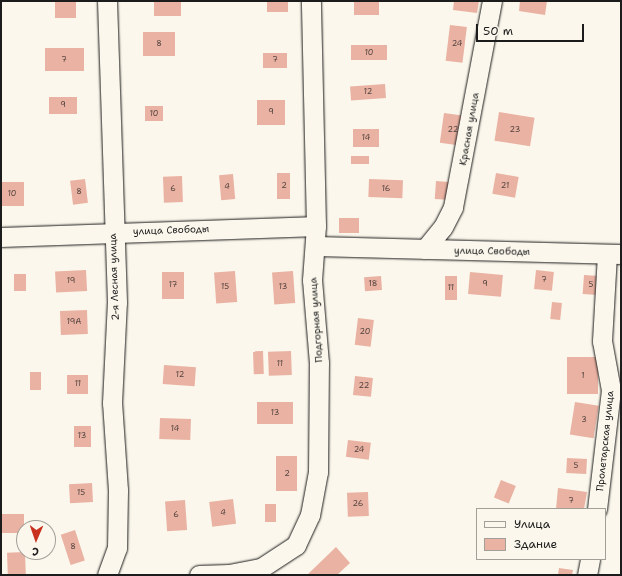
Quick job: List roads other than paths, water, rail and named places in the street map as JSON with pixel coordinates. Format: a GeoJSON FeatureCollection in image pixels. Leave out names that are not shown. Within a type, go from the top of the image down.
{"type":"FeatureCollection","features":[{"type":"Feature","properties":{"kind":"street","name":"2-я Лесная улица"},"geometry":{"type":"LineString","coordinates":[[107,1],[113,232],[117,302],[112,403],[118,490],[117,548],[107,575]]}},
{"type":"Feature","properties":{"kind":"street","name":"Подгорная улица"},"geometry":{"type":"LineString","coordinates":[[199,575],[229,574],[261,568],[296,545],[310,515],[318,472],[319,363],[312,280],[316,246],[316,226],[311,1]]}},
{"type":"Feature","properties":{"kind":"street","name":"Красная улица"},"geometry":{"type":"LineString","coordinates":[[425,249],[443,227],[453,207],[492,1]]}},
{"type":"Feature","properties":{"kind":"street","name":"улица Свободы"},"geometry":{"type":"LineString","coordinates":[[1,237],[316,226]]}},
{"type":"Feature","properties":{"kind":"street","name":"улица Свободы"},"geometry":{"type":"LineString","coordinates":[[316,246],[614,254]]}},
{"type":"Feature","properties":{"kind":"street","name":"Пролетарская улица"},"geometry":{"type":"LineString","coordinates":[[597,508],[611,390],[613,355],[602,340],[614,254]]}},
{"type":"Feature","properties":{"kind":"street"},"geometry":{"type":"LineString","coordinates":[[587,575],[590,560]]}}]}
